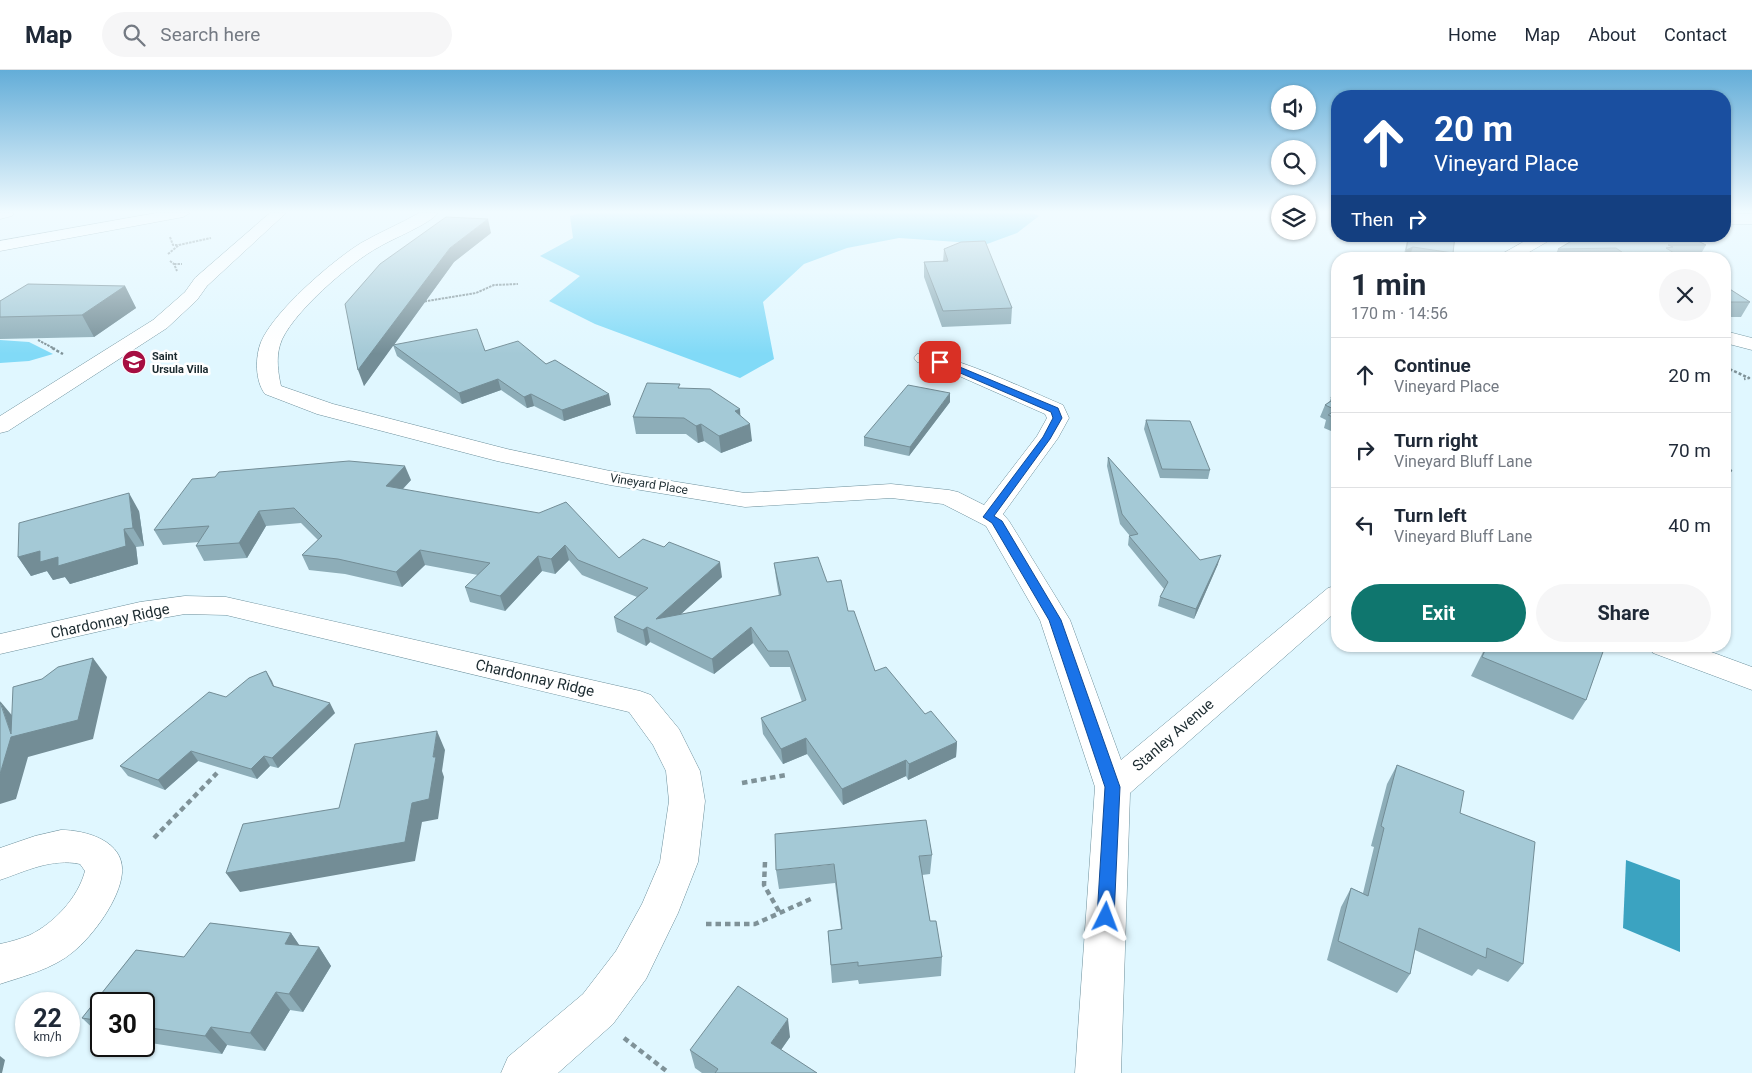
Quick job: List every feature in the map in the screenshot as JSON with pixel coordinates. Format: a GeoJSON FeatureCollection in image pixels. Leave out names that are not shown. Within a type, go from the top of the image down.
{"type":"FeatureCollection","features":[{"type":"Feature","properties":{"kind":"street"},"geometry":{"type":"LineString","coordinates":[[0,426],[160,324],[191,296],[201,282],[226,260]]}},
{"type":"Feature","properties":{"kind":"street","name":"Vineyard Place"},"geometry":{"type":"LineString","coordinates":[[348,260],[308,295],[270,342],[267,376],[272,390],[350,416],[505,456],[610,478],[745,500],[892,491],[949,498],[996,521],[1055,620],[1113,787]]}},
{"type":"Feature","properties":{"kind":"street"},"geometry":{"type":"LineString","coordinates":[[1731,337],[1752,339]]}},
{"type":"Feature","properties":{"kind":"street"},"geometry":{"type":"LineString","coordinates":[[1731,338],[1752,344]]}},
{"type":"Feature","properties":{"kind":"street"},"geometry":{"type":"LineString","coordinates":[[924,358],[957,368],[1055,410],[1058,418],[1047,438],[988,517]]}},
{"type":"Feature","properties":{"kind":"street","name":"Stanley Avenue"},"geometry":{"type":"LineString","coordinates":[[1113,787],[1331,600]]}},
{"type":"Feature","properties":{"kind":"street","name":"Chardonnay Ridge"},"geometry":{"type":"LineString","coordinates":[[0,644],[140,612],[186,605],[226,606],[640,703],[667,738],[682,771],[686,801],[679,862],[658,913],[631,965],[598,1009],[524,1073]]}},
{"type":"Feature","properties":{"kind":"street"},"geometry":{"type":"LineString","coordinates":[[1680,652],[1752,679]]}},
{"type":"Feature","properties":{"kind":"street"},"geometry":{"type":"LineString","coordinates":[[1098,1073],[1113,787]]}},
{"type":"Feature","properties":{"kind":"street"},"geometry":{"type":"LineString","coordinates":[[0,864],[50,848],[68,846],[84,848],[96,854],[103,864],[104,877],[100,892],[89,908],[59,939],[30,954],[0,964]]}},
{"type":"Feature","properties":{"kind":"path"},"geometry":{"type":"LineString","coordinates":[[418,303],[476,292],[494,285],[518,284]]}},
{"type":"Feature","properties":{"kind":"path"},"geometry":{"type":"LineString","coordinates":[[38,340],[69,357]]}},
{"type":"Feature","properties":{"kind":"path"},"geometry":{"type":"LineString","coordinates":[[1731,370],[1749,378],[1744,379]]}},
{"type":"Feature","properties":{"kind":"path"},"geometry":{"type":"LineString","coordinates":[[154,838],[217,773]]}},
{"type":"Feature","properties":{"kind":"path"},"geometry":{"type":"LineString","coordinates":[[742,783],[786,775]]}},
{"type":"Feature","properties":{"kind":"path"},"geometry":{"type":"LineString","coordinates":[[766,862],[764,884],[780,913]]}},
{"type":"Feature","properties":{"kind":"path"},"geometry":{"type":"LineString","coordinates":[[706,924],[755,924],[813,898]]}},
{"type":"Feature","properties":{"kind":"path"},"geometry":{"type":"LineString","coordinates":[[598,1009],[619,1034],[669,1073]]}},
{"type":"Feature","properties":{"kind":"shaded area"},"geometry":{"type":"Polygon","coordinates":[[[548,260],[815,260],[804,264],[763,302],[774,359],[740,378],[595,324],[549,301],[580,276],[548,260]]]}},
{"type":"Feature","properties":{"kind":"shaded area"},"geometry":{"type":"Polygon","coordinates":[[[0,340],[29,342],[53,354],[29,361],[0,363],[0,340]]]}},
{"type":"Feature","properties":{"kind":"shaded area"},"geometry":{"type":"Polygon","coordinates":[[[1626,860],[1680,880],[1680,952],[1623,928],[1626,860]]]}},
{"type":"Feature","properties":{"kind":"building"},"geometry":{"type":"Polygon","coordinates":[[[386,260],[441,260],[358,370],[345,304],[386,260]]]}},
{"type":"Feature","properties":{"kind":"building"},"geometry":{"type":"Polygon","coordinates":[[[993,260],[1012,308],[943,311],[924,262],[993,260]]]}},
{"type":"Feature","properties":{"kind":"building"},"geometry":{"type":"Polygon","coordinates":[[[28,284],[125,286],[82,315],[0,317],[0,301],[28,284]]]}},
{"type":"Feature","properties":{"kind":"building"},"geometry":{"type":"Polygon","coordinates":[[[1731,290],[1750,302],[1731,302],[1731,290]]]}},
{"type":"Feature","properties":{"kind":"building"},"geometry":{"type":"Polygon","coordinates":[[[477,329],[485,351],[518,341],[546,364],[555,360],[609,394],[562,410],[531,394],[524,397],[498,379],[459,393],[393,345],[477,329]]]}},
{"type":"Feature","properties":{"kind":"building"},"geometry":{"type":"Polygon","coordinates":[[[647,383],[680,384],[678,388],[710,389],[740,409],[735,411],[750,424],[719,436],[701,424],[696,426],[684,418],[633,417],[647,383]]]}},
{"type":"Feature","properties":{"kind":"building"},"geometry":{"type":"Polygon","coordinates":[[[908,385],[950,393],[910,447],[864,437],[908,385]]]}},
{"type":"Feature","properties":{"kind":"building"},"geometry":{"type":"Polygon","coordinates":[[[1331,401],[1331,408],[1325,405],[1331,401]]]}},
{"type":"Feature","properties":{"kind":"building"},"geometry":{"type":"Polygon","coordinates":[[[1146,420],[1190,421],[1210,470],[1162,469],[1146,420]]]}},
{"type":"Feature","properties":{"kind":"building"},"geometry":{"type":"Polygon","coordinates":[[[1108,457],[1200,560],[1221,555],[1196,609],[1160,597],[1168,582],[1129,536],[1138,534],[1122,514],[1108,457]]]}},
{"type":"Feature","properties":{"kind":"building"},"geometry":{"type":"Polygon","coordinates":[[[349,461],[405,466],[386,486],[539,513],[566,502],[619,558],[643,539],[664,547],[669,542],[720,562],[656,619],[781,595],[774,563],[818,557],[827,582],[841,580],[848,611],[854,611],[875,671],[886,667],[925,714],[931,711],[957,742],[909,764],[906,760],[842,789],[806,738],[781,749],[761,718],[806,700],[788,651],[768,651],[751,627],[712,659],[647,627],[643,630],[614,617],[648,588],[578,560],[565,545],[551,559],[538,556],[500,596],[465,587],[490,563],[420,550],[396,572],[338,559],[302,555],[322,536],[294,508],[259,511],[239,543],[196,546],[209,526],[154,530],[192,479],[215,477],[219,472],[349,461]]]}},
{"type":"Feature","properties":{"kind":"building"},"geometry":{"type":"Polygon","coordinates":[[[129,493],[133,528],[124,529],[126,546],[58,566],[58,557],[40,562],[40,551],[18,557],[19,523],[129,493]]]}},
{"type":"Feature","properties":{"kind":"building"},"geometry":{"type":"Polygon","coordinates":[[[1484,652],[1603,652],[1586,700],[1482,657],[1484,652]]]}},
{"type":"Feature","properties":{"kind":"building"},"geometry":{"type":"Polygon","coordinates":[[[93,658],[78,720],[11,737],[0,774],[0,702],[11,734],[13,687],[42,679],[58,667],[93,658]]]}},
{"type":"Feature","properties":{"kind":"building"},"geometry":{"type":"Polygon","coordinates":[[[266,671],[273,686],[330,703],[272,758],[264,756],[251,769],[191,751],[158,780],[120,766],[209,692],[226,697],[249,678],[266,671]]]}},
{"type":"Feature","properties":{"kind":"building"},"geometry":{"type":"Polygon","coordinates":[[[437,731],[433,757],[436,757],[429,799],[412,803],[405,842],[226,873],[243,824],[339,808],[355,744],[437,731]]]}},
{"type":"Feature","properties":{"kind":"building"},"geometry":{"type":"Polygon","coordinates":[[[1397,765],[1464,791],[1460,813],[1535,842],[1523,964],[1487,948],[1486,958],[1419,928],[1410,974],[1338,941],[1351,888],[1368,896],[1384,828],[1381,826],[1397,765]]]}},
{"type":"Feature","properties":{"kind":"building"},"geometry":{"type":"Polygon","coordinates":[[[926,820],[932,855],[919,856],[930,921],[936,921],[942,957],[858,966],[858,962],[831,965],[828,931],[842,929],[834,864],[776,870],[775,834],[926,820]]]}},
{"type":"Feature","properties":{"kind":"building"},"geometry":{"type":"Polygon","coordinates":[[[210,923],[291,933],[285,944],[319,947],[289,994],[276,992],[250,1033],[211,1027],[205,1036],[155,1029],[155,992],[103,992],[136,950],[184,957],[210,923]]]}},
{"type":"Feature","properties":{"kind":"building"},"geometry":{"type":"Polygon","coordinates":[[[738,986],[788,1019],[771,1043],[817,1073],[715,1073],[718,1069],[690,1050],[738,986]]]}},
{"type":"Feature","properties":{"kind":"building"},"geometry":{"type":"Polygon","coordinates":[[[90,1008],[90,1019],[82,1018],[90,1008]]]}},
{"type":"Feature","properties":{"kind":"place","name":"Saint Ursula Villa"},"geometry":{"type":"Point","coordinates":[134,362]}},
{"type":"Feature","properties":{"kind":"route"},"geometry":{"type":"LineString","coordinates":[[940,362],[1055,410],[1058,418],[1047,438],[988,517],[996,521],[1055,620],[1113,787],[1106,917]]}}]}
